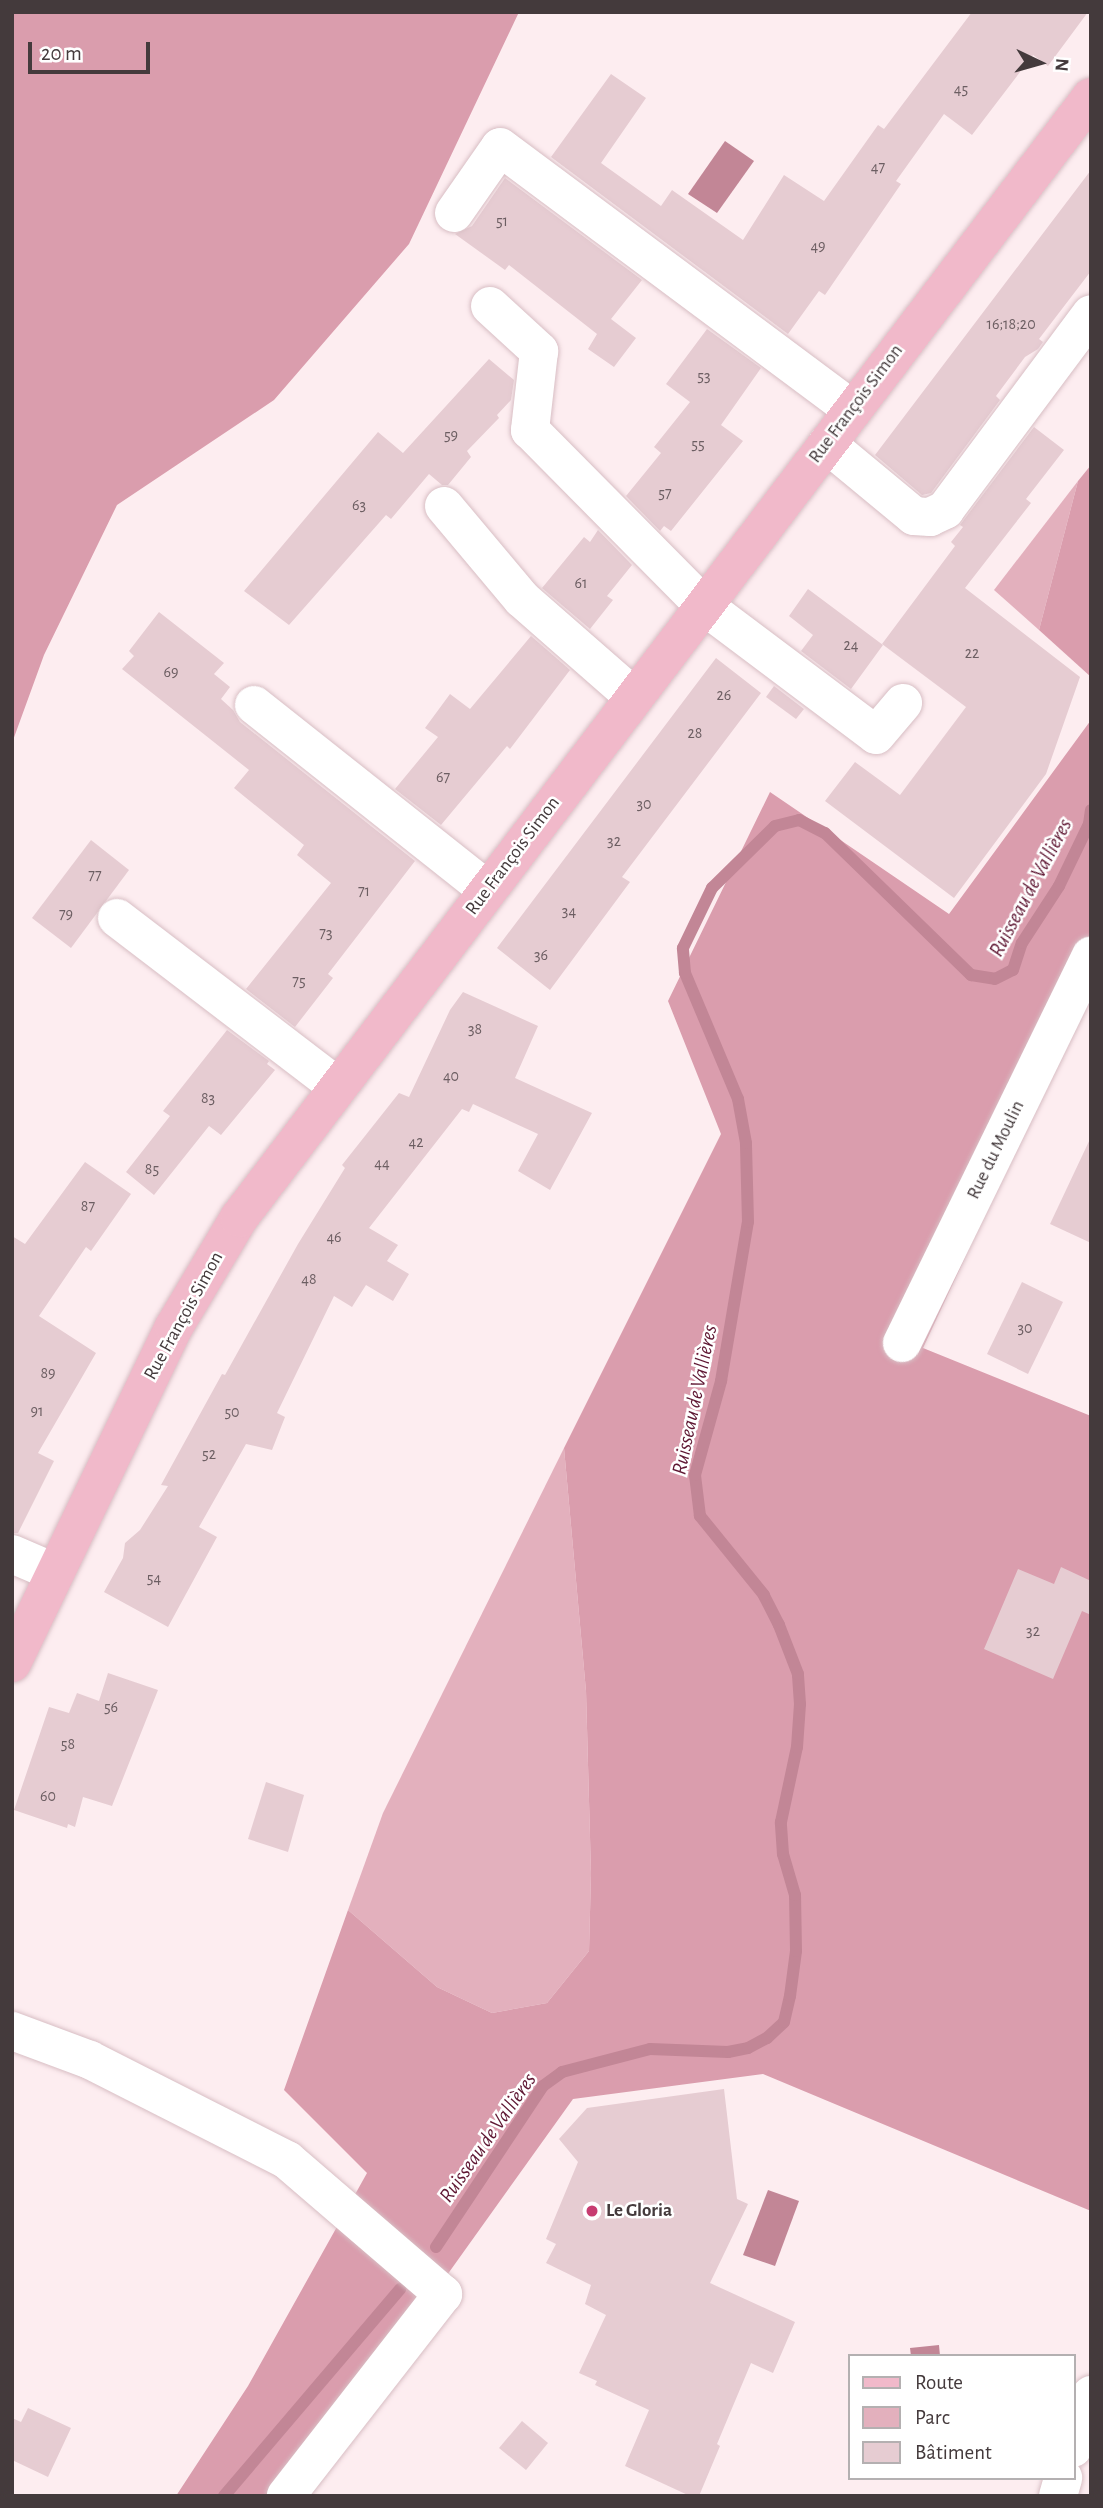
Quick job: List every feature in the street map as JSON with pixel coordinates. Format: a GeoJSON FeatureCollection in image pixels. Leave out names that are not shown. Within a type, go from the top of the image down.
{"type":"FeatureCollection","features":[{"type":"Feature","properties":{"kind":"main road","name":"Rue François Simon"},"geometry":{"type":"LineString","coordinates":[[12,1663],[174,1327],[239,1218],[852,409],[1089,103]]}},
{"type":"Feature","properties":{"kind":"street"},"geometry":{"type":"LineString","coordinates":[[454,213],[500,147],[852,409]]}},
{"type":"Feature","properties":{"kind":"street"},"geometry":{"type":"LineString","coordinates":[[490,306],[539,351],[530,430],[703,605],[876,735],[903,703]]}},
{"type":"Feature","properties":{"kind":"street"},"geometry":{"type":"LineString","coordinates":[[827,444],[914,516],[930,517],[945,510],[1091,314]]}},
{"type":"Feature","properties":{"kind":"street"},"geometry":{"type":"LineString","coordinates":[[444,506],[522,599],[634,697]]}},
{"type":"Feature","properties":{"kind":"street"},"geometry":{"type":"LineString","coordinates":[[254,705],[487,890]]}},
{"type":"Feature","properties":{"kind":"street"},"geometry":{"type":"LineString","coordinates":[[117,918],[338,1087]]}},
{"type":"Feature","properties":{"kind":"street","name":"Rue du Moulin"},"geometry":{"type":"LineString","coordinates":[[902,1343],[1091,956]]}},
{"type":"Feature","properties":{"kind":"street"},"geometry":{"type":"LineString","coordinates":[[12,1554],[54,1572]]}},
{"type":"Feature","properties":{"kind":"street"},"geometry":{"type":"LineString","coordinates":[[12,2031],[90,2060],[287,2160],[443,2294],[286,2496]]}},
{"type":"Feature","properties":{"kind":"street"},"geometry":{"type":"LineString","coordinates":[[1075,2442],[1091,2395]]}},
{"type":"Feature","properties":{"kind":"green space"},"geometry":{"type":"Polygon","coordinates":[[[1078,481],[1039,630],[994,590],[1078,481]]]}},
{"type":"Feature","properties":{"kind":"green space"},"geometry":{"type":"Polygon","coordinates":[[[564,1448],[586,1691],[591,1874],[589,1951],[547,2003],[492,2013],[437,1987],[348,1910],[383,1813],[564,1448]]]}},
{"type":"Feature","properties":{"kind":"shaded area"},"geometry":{"type":"Polygon","coordinates":[[[12,12],[519,12],[409,244],[274,400],[117,505],[44,655],[12,743],[12,12]]]}},
{"type":"Feature","properties":{"kind":"shaded area"},"geometry":{"type":"Polygon","coordinates":[[[725,141],[754,161],[717,213],[688,194],[725,141]]]}},
{"type":"Feature","properties":{"kind":"shaded area"},"geometry":{"type":"Polygon","coordinates":[[[1091,465],[1091,677],[1039,630],[1078,481],[1091,465]]]}},
{"type":"Feature","properties":{"kind":"shaded area"},"geometry":{"type":"Polygon","coordinates":[[[1091,720],[1091,997],[1042,1092],[923,1348],[1091,1416],[1091,2211],[763,2074],[573,2099],[289,2496],[176,2496],[248,2386],[367,2173],[284,2090],[348,1910],[437,1987],[492,2013],[547,2003],[589,1951],[591,1874],[586,1691],[564,1448],[721,1134],[668,1001],[770,792],[949,914],[1091,720]]]}},
{"type":"Feature","properties":{"kind":"shaded area"},"geometry":{"type":"Polygon","coordinates":[[[768,2190],[799,2201],[775,2266],[743,2255],[768,2190]]]}},
{"type":"Feature","properties":{"kind":"shaded area"},"geometry":{"type":"Polygon","coordinates":[[[939,2345],[940,2354],[911,2354],[910,2348],[939,2345]]]}},
{"type":"Feature","properties":{"kind":"building"},"geometry":{"type":"Polygon","coordinates":[[[972,12],[1088,12],[1048,66],[1033,55],[972,135],[944,114],[896,181],[901,184],[825,295],[819,291],[788,334],[551,157],[611,74],[646,98],[601,163],[661,206],[672,190],[743,240],[784,175],[824,201],[878,125],[884,129],[972,12]]]}},
{"type":"Feature","properties":{"kind":"building"},"geometry":{"type":"Polygon","coordinates":[[[1091,170],[1091,271],[1039,339],[1043,342],[1038,349],[1025,357],[996,396],[1000,400],[931,493],[922,495],[875,455],[1091,170]]]}},
{"type":"Feature","properties":{"kind":"building"},"geometry":{"type":"Polygon","coordinates":[[[505,178],[642,280],[611,319],[636,338],[614,367],[588,349],[597,334],[509,265],[505,270],[455,234],[472,226],[505,178]]]}},
{"type":"Feature","properties":{"kind":"building"},"geometry":{"type":"Polygon","coordinates":[[[707,329],[761,368],[721,425],[743,441],[671,531],[664,526],[660,531],[626,496],[661,453],[654,447],[690,402],[666,384],[707,329]]]}},
{"type":"Feature","properties":{"kind":"building"},"geometry":{"type":"Polygon","coordinates":[[[489,359],[514,380],[511,400],[497,415],[499,418],[467,451],[471,457],[448,485],[442,485],[429,474],[391,519],[386,515],[289,625],[244,591],[378,432],[403,453],[489,359]]]}},
{"type":"Feature","properties":{"kind":"building"},"geometry":{"type":"Polygon","coordinates":[[[1034,427],[1064,450],[1026,499],[1031,503],[965,588],[1080,677],[1046,774],[954,898],[825,801],[855,762],[900,795],[966,707],[882,644],[955,546],[951,542],[963,527],[960,525],[1034,427]]]}},
{"type":"Feature","properties":{"kind":"building"},"geometry":{"type":"Polygon","coordinates":[[[598,530],[632,565],[607,596],[613,600],[590,629],[542,588],[584,537],[590,542],[598,530]]]}},
{"type":"Feature","properties":{"kind":"building"},"geometry":{"type":"Polygon","coordinates":[[[808,589],[883,645],[851,689],[801,651],[813,635],[789,616],[808,589]]]}},
{"type":"Feature","properties":{"kind":"building"},"geometry":{"type":"Polygon","coordinates":[[[159,612],[224,663],[214,674],[230,687],[221,699],[233,710],[240,722],[415,861],[328,974],[333,978],[295,1027],[246,989],[331,883],[297,855],[304,845],[234,788],[249,770],[122,669],[134,656],[129,651],[159,612]]]}},
{"type":"Feature","properties":{"kind":"building"},"geometry":{"type":"Polygon","coordinates":[[[531,636],[570,670],[510,749],[507,746],[441,825],[395,789],[438,737],[425,728],[450,694],[470,709],[531,636]]]}},
{"type":"Feature","properties":{"kind":"building"},"geometry":{"type":"Polygon","coordinates":[[[716,658],[761,693],[622,877],[630,882],[550,990],[497,948],[716,658]]]}},
{"type":"Feature","properties":{"kind":"building"},"geometry":{"type":"Polygon","coordinates":[[[774,686],[804,709],[796,719],[766,697],[774,686]]]}},
{"type":"Feature","properties":{"kind":"building"},"geometry":{"type":"Polygon","coordinates":[[[91,840],[129,870],[71,948],[32,918],[91,840]]]}},
{"type":"Feature","properties":{"kind":"building"},"geometry":{"type":"Polygon","coordinates":[[[463,992],[538,1026],[515,1078],[592,1113],[550,1190],[518,1171],[538,1134],[473,1104],[469,1112],[462,1109],[369,1228],[398,1245],[387,1261],[409,1274],[393,1301],[366,1285],[352,1307],[334,1296],[277,1413],[285,1417],[272,1450],[246,1444],[199,1527],[217,1537],[168,1627],[104,1592],[123,1558],[125,1543],[140,1530],[168,1486],[161,1485],[222,1374],[225,1375],[298,1244],[345,1168],[342,1165],[399,1093],[409,1097],[450,1010],[463,992]]]}},
{"type":"Feature","properties":{"kind":"building"},"geometry":{"type":"Polygon","coordinates":[[[227,1030],[269,1061],[267,1064],[275,1070],[221,1135],[209,1126],[154,1195],[126,1172],[170,1116],[163,1111],[227,1030]]]}},
{"type":"Feature","properties":{"kind":"building"},"geometry":{"type":"Polygon","coordinates":[[[1091,1137],[1091,1243],[1050,1224],[1091,1137]]]}},
{"type":"Feature","properties":{"kind":"building"},"geometry":{"type":"Polygon","coordinates":[[[85,1162],[131,1194],[91,1251],[86,1247],[39,1316],[96,1353],[38,1453],[54,1461],[18,1533],[12,1533],[12,1236],[25,1244],[85,1162]]]}},
{"type":"Feature","properties":{"kind":"building"},"geometry":{"type":"Polygon","coordinates":[[[1022,1282],[1063,1302],[1028,1374],[987,1354],[1022,1282]]]}},
{"type":"Feature","properties":{"kind":"building"},"geometry":{"type":"Polygon","coordinates":[[[1061,1567],[1091,1581],[1091,1615],[1082,1611],[1053,1679],[984,1649],[1018,1569],[1054,1584],[1061,1567]]]}},
{"type":"Feature","properties":{"kind":"building"},"geometry":{"type":"Polygon","coordinates":[[[108,1673],[158,1690],[112,1806],[83,1797],[75,1827],[68,1824],[67,1828],[14,1810],[49,1707],[69,1713],[77,1693],[99,1701],[108,1673]]]}},
{"type":"Feature","properties":{"kind":"building"},"geometry":{"type":"Polygon","coordinates":[[[266,1782],[304,1795],[288,1852],[248,1839],[266,1782]]]}},
{"type":"Feature","properties":{"kind":"building"},"geometry":{"type":"Polygon","coordinates":[[[724,2089],[737,2199],[748,2204],[710,2283],[795,2322],[773,2373],[751,2363],[717,2444],[720,2446],[699,2496],[690,2496],[625,2466],[649,2410],[595,2385],[597,2381],[579,2373],[606,2315],[585,2304],[591,2285],[546,2263],[556,2244],[546,2239],[578,2162],[559,2139],[587,2108],[724,2089]]]}},
{"type":"Feature","properties":{"kind":"building"},"geometry":{"type":"Polygon","coordinates":[[[28,2408],[71,2428],[48,2477],[12,2460],[12,2418],[21,2422],[28,2408]]]}},
{"type":"Feature","properties":{"kind":"building"},"geometry":{"type":"Polygon","coordinates":[[[522,2421],[548,2443],[526,2470],[499,2448],[522,2421]]]}},
{"type":"Feature","properties":{"kind":"waterway","name":"Ruisseau de Vallières"},"geometry":{"type":"LineString","coordinates":[[436,2247],[543,2086],[562,2072],[650,2049],[728,2052],[748,2048],[767,2038],[784,2022],[790,1996],[796,1951],[795,1895],[783,1854],[781,1822],[797,1747],[800,1704],[798,1674],[764,1595],[700,1516],[695,1475],[721,1381],[748,1222],[746,1143],[738,1099],[685,973],[683,948],[712,888],[775,826],[799,820],[825,833],[971,975],[995,979],[1013,970],[1022,943],[1059,886],[1089,824],[1091,810]]}},
{"type":"Feature","properties":{"kind":"waterway","name":"Ruisseau de Vallières"},"geometry":{"type":"LineString","coordinates":[[224,2496],[400,2289]]}},
{"type":"Feature","properties":{"kind":"place","name":"Le Gloria"},"geometry":{"type":"Point","coordinates":[592,2211]}}]}
